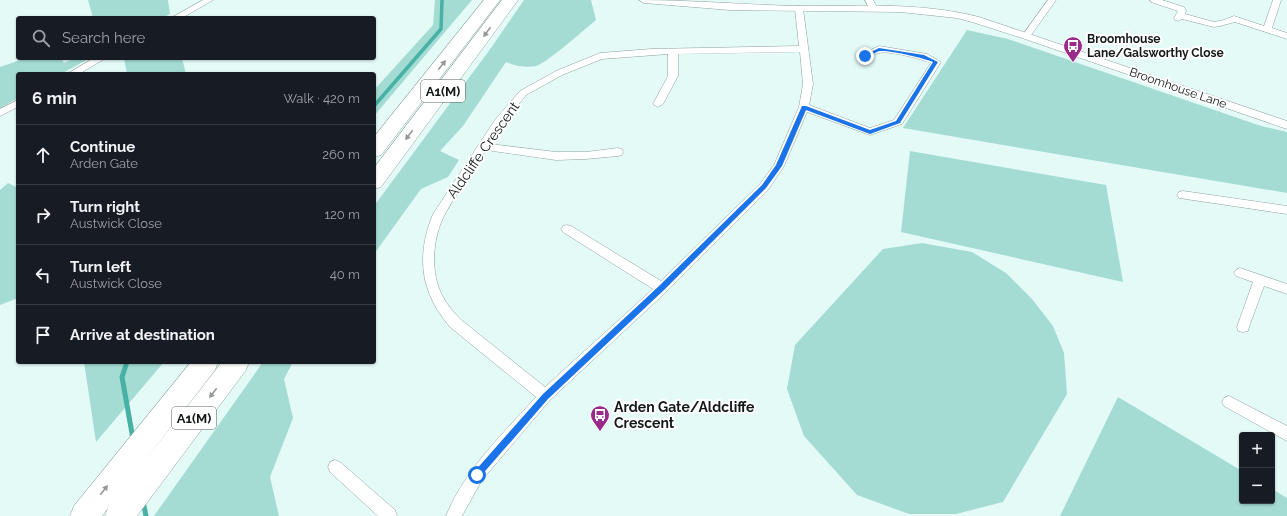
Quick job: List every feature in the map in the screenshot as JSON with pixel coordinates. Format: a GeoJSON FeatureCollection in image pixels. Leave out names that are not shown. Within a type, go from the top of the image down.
{"type":"FeatureCollection","features":[{"type":"Feature","properties":{"kind":"highway","name":"A1(M)"},"geometry":{"type":"LineString","coordinates":[[376,147],[492,0]]}},
{"type":"Feature","properties":{"kind":"highway","name":"A1(M)"},"geometry":{"type":"LineString","coordinates":[[376,179],[510,0]]}},
{"type":"Feature","properties":{"kind":"highway","name":"A1(M)"},"geometry":{"type":"LineString","coordinates":[[84,516],[204,364]]}},
{"type":"Feature","properties":{"kind":"highway","name":"A1(M)"},"geometry":{"type":"LineString","coordinates":[[125,509],[235,364]]}},
{"type":"Feature","properties":{"kind":"street"},"geometry":{"type":"LineString","coordinates":[[179,16],[208,0]]}},
{"type":"Feature","properties":{"kind":"street","name":"Broomhouse Lane"},"geometry":{"type":"LineString","coordinates":[[644,0],[730,7],[799,9],[871,4],[958,15],[1026,36],[1287,125]]}},
{"type":"Feature","properties":{"kind":"street"},"geometry":{"type":"LineString","coordinates":[[1026,36],[1052,0]]}},
{"type":"Feature","properties":{"kind":"street"},"geometry":{"type":"LineString","coordinates":[[1154,0],[1181,9],[1178,18],[1214,25],[1228,23],[1234,19],[1287,36]]}},
{"type":"Feature","properties":{"kind":"street"},"geometry":{"type":"LineString","coordinates":[[1267,30],[1277,1],[1287,4]]}},
{"type":"Feature","properties":{"kind":"street"},"geometry":{"type":"LineString","coordinates":[[454,516],[462,499],[477,475],[545,396],[662,288],[764,187],[779,166],[804,107],[808,84],[799,9]]}},
{"type":"Feature","properties":{"kind":"street","name":"Aldcliffe Crescent"},"geometry":{"type":"LineString","coordinates":[[545,396],[455,323],[437,299],[432,284],[429,266],[429,248],[432,231],[439,214],[499,122],[523,93],[559,72],[600,56],[651,52],[803,49]]}},
{"type":"Feature","properties":{"kind":"street"},"geometry":{"type":"LineString","coordinates":[[804,107],[870,132],[898,122],[936,62],[924,56],[879,49],[865,56]]}},
{"type":"Feature","properties":{"kind":"street"},"geometry":{"type":"LineString","coordinates":[[658,104],[673,76],[673,52]]}},
{"type":"Feature","properties":{"kind":"street"},"geometry":{"type":"LineString","coordinates":[[76,72],[97,60]]}},
{"type":"Feature","properties":{"kind":"street"},"geometry":{"type":"LineString","coordinates":[[0,113],[16,104]]}},
{"type":"Feature","properties":{"kind":"street"},"geometry":{"type":"LineString","coordinates":[[483,146],[536,154],[562,156],[581,156],[618,152]]}},
{"type":"Feature","properties":{"kind":"street"},"geometry":{"type":"LineString","coordinates":[[1182,195],[1287,210]]}},
{"type":"Feature","properties":{"kind":"street"},"geometry":{"type":"LineString","coordinates":[[567,229],[662,288]]}},
{"type":"Feature","properties":{"kind":"street"},"geometry":{"type":"LineString","coordinates":[[1240,273],[1287,289]]}},
{"type":"Feature","properties":{"kind":"street"},"geometry":{"type":"LineString","coordinates":[[1243,327],[1260,280]]}},
{"type":"Feature","properties":{"kind":"street"},"geometry":{"type":"LineString","coordinates":[[1228,402],[1287,434]]}},
{"type":"Feature","properties":{"kind":"street"},"geometry":{"type":"LineString","coordinates":[[335,467],[389,516]]}},
{"type":"Feature","properties":{"kind":"green space"},"geometry":{"type":"Polygon","coordinates":[[[88,0],[168,0],[170,14],[166,16],[92,16],[88,0]]]}},
{"type":"Feature","properties":{"kind":"green space"},"geometry":{"type":"Polygon","coordinates":[[[435,0],[472,0],[376,114],[376,88],[433,25],[435,0]]]}},
{"type":"Feature","properties":{"kind":"green space"},"geometry":{"type":"Polygon","coordinates":[[[524,0],[591,0],[596,20],[541,64],[528,67],[513,65],[506,62],[463,126],[440,151],[459,160],[448,177],[421,189],[376,251],[376,203],[491,48],[524,0]]]}},
{"type":"Feature","properties":{"kind":"green space"},"geometry":{"type":"Polygon","coordinates":[[[967,30],[1008,39],[1261,126],[1287,132],[1287,193],[903,128],[967,30]]]}},
{"type":"Feature","properties":{"kind":"green space"},"geometry":{"type":"Polygon","coordinates":[[[20,60],[62,60],[64,63],[70,60],[86,60],[65,72],[16,72],[16,99],[0,108],[0,67],[20,60]]]}},
{"type":"Feature","properties":{"kind":"green space"},"geometry":{"type":"Polygon","coordinates":[[[124,60],[182,60],[186,72],[127,72],[124,60]]]}},
{"type":"Feature","properties":{"kind":"green space"},"geometry":{"type":"Polygon","coordinates":[[[910,151],[1106,185],[1123,282],[901,232],[910,151]]]}},
{"type":"Feature","properties":{"kind":"green space"},"geometry":{"type":"Polygon","coordinates":[[[8,183],[16,187],[16,299],[0,305],[0,190],[8,183]]]}},
{"type":"Feature","properties":{"kind":"green space"},"geometry":{"type":"Polygon","coordinates":[[[922,243],[972,252],[1006,273],[1032,299],[1053,326],[1064,353],[1067,394],[1003,502],[956,514],[909,514],[857,495],[804,436],[787,389],[795,345],[883,249],[922,243]]]}},
{"type":"Feature","properties":{"kind":"green space"},"geometry":{"type":"Polygon","coordinates":[[[84,364],[162,364],[96,442],[84,364]]]}},
{"type":"Feature","properties":{"kind":"green space"},"geometry":{"type":"Polygon","coordinates":[[[262,364],[292,364],[284,379],[293,418],[270,477],[279,516],[154,516],[262,364]]]}},
{"type":"Feature","properties":{"kind":"green space"},"geometry":{"type":"Polygon","coordinates":[[[1118,397],[1239,469],[1239,504],[1275,504],[1275,491],[1287,498],[1287,516],[1060,516],[1118,397]]]}},
{"type":"Feature","properties":{"kind":"waterway"},"geometry":{"type":"LineString","coordinates":[[376,104],[441,29],[442,0]]}},
{"type":"Feature","properties":{"kind":"waterway"},"geometry":{"type":"LineString","coordinates":[[126,364],[122,377],[133,439]]}},
{"type":"Feature","properties":{"kind":"waterway"},"geometry":{"type":"LineString","coordinates":[[143,501],[146,516]]}},
{"type":"Feature","properties":{"kind":"place","name":"Broomhouse Lane/Galsworthy Close"},"geometry":{"type":"Point","coordinates":[1073,63]}},
{"type":"Feature","properties":{"kind":"place","name":"Arden Gate/Aldcliffe Crescent"},"geometry":{"type":"Point","coordinates":[600,432]}},
{"type":"Feature","properties":{"kind":"route"},"geometry":{"type":"LineString","coordinates":[[477,475],[545,396],[662,288],[764,187],[779,166],[804,107],[870,132],[898,122],[936,62],[924,56],[879,49],[865,56]]}}]}
